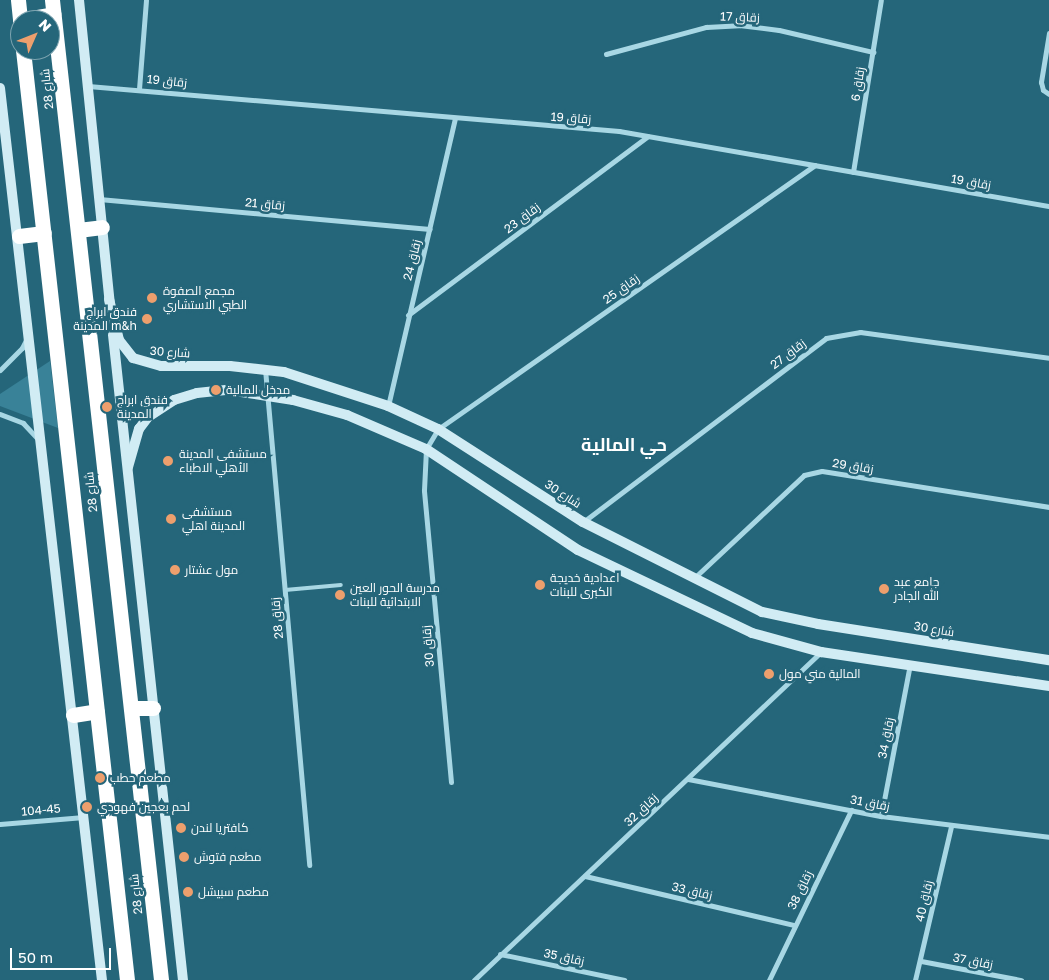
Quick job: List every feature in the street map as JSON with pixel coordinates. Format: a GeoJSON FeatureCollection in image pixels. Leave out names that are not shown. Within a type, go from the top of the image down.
{"type":"FeatureCollection","features":[{"type":"Feature","properties":{"kind":"highway","name":"شارع 28"},"geometry":{"type":"LineString","coordinates":[[53,7],[161,980]]}},
{"type":"Feature","properties":{"kind":"highway","name":"شارع 28"},"geometry":{"type":"LineString","coordinates":[[24,60],[127,980]]}},
{"type":"Feature","properties":{"kind":"highway"},"geometry":{"type":"LineString","coordinates":[[78,230],[102,227]]}},
{"type":"Feature","properties":{"kind":"highway"},"geometry":{"type":"LineString","coordinates":[[19,236],[44,233]]}},
{"type":"Feature","properties":{"kind":"highway"},"geometry":{"type":"LineString","coordinates":[[130,708],[152,708]]}},
{"type":"Feature","properties":{"kind":"highway"},"geometry":{"type":"LineString","coordinates":[[72,715],[97,711]]}},
{"type":"Feature","properties":{"kind":"main road"},"geometry":{"type":"LineString","coordinates":[[79,0],[86,86],[128,467],[152,708],[183,980]]}},
{"type":"Feature","properties":{"kind":"main road"},"geometry":{"type":"LineString","coordinates":[[0,88],[30,328],[102,980]]}},
{"type":"Feature","properties":{"kind":"main road","name":"شارع 30"},"geometry":{"type":"LineString","coordinates":[[110,299],[119,340],[134,358],[161,366],[265,369],[319,381],[388,406],[438,429],[583,522],[692,579],[762,612],[1049,660]]}},
{"type":"Feature","properties":{"kind":"main road"},"geometry":{"type":"LineString","coordinates":[[128,467],[139,429],[148,417],[174,400],[213,390],[266,394],[333,410],[426,449],[578,550],[752,633],[821,652],[1049,686]]}},
{"type":"Feature","properties":{"kind":"street"},"geometry":{"type":"LineString","coordinates":[[139,89],[146,0]]}},
{"type":"Feature","properties":{"kind":"street","name":"زقاق 6"},"geometry":{"type":"LineString","coordinates":[[853,172],[882,0]]}},
{"type":"Feature","properties":{"kind":"street","name":"زقاق 17"},"geometry":{"type":"LineString","coordinates":[[606,54],[706,27],[739,25],[779,30],[873,52]]}},
{"type":"Feature","properties":{"kind":"street"},"geometry":{"type":"LineString","coordinates":[[1049,32],[1041,82],[1043,90],[1049,94]]}},
{"type":"Feature","properties":{"kind":"street","name":"زقاق 19"},"geometry":{"type":"LineString","coordinates":[[86,86],[139,89],[648,136],[1049,206]]}},
{"type":"Feature","properties":{"kind":"street","name":"زقاق 24"},"geometry":{"type":"LineString","coordinates":[[388,406],[455,119]]}},
{"type":"Feature","properties":{"kind":"street","name":"زقاق 23"},"geometry":{"type":"LineString","coordinates":[[408,316],[648,136]]}},
{"type":"Feature","properties":{"kind":"street","name":"زقاق 25"},"geometry":{"type":"LineString","coordinates":[[438,429],[815,165]]}},
{"type":"Feature","properties":{"kind":"street","name":"زقاق 21"},"geometry":{"type":"LineString","coordinates":[[99,199],[430,229]]}},
{"type":"Feature","properties":{"kind":"street"},"geometry":{"type":"LineString","coordinates":[[0,370],[22,348],[30,328]]}},
{"type":"Feature","properties":{"kind":"street","name":"زقاق 27"},"geometry":{"type":"LineString","coordinates":[[583,522],[826,338],[860,332],[1049,358]]}},
{"type":"Feature","properties":{"kind":"street","name":"زقاق 28"},"geometry":{"type":"LineString","coordinates":[[265,369],[309,865]]}},
{"type":"Feature","properties":{"kind":"street"},"geometry":{"type":"LineString","coordinates":[[0,414],[23,423],[34,432],[42,447]]}},
{"type":"Feature","properties":{"kind":"street"},"geometry":{"type":"LineString","coordinates":[[426,449],[438,429]]}},
{"type":"Feature","properties":{"kind":"street","name":"زقاق 30"},"geometry":{"type":"LineString","coordinates":[[426,449],[424,490],[451,782]]}},
{"type":"Feature","properties":{"kind":"street","name":"زقاق 29"},"geometry":{"type":"LineString","coordinates":[[692,579],[804,475],[822,471],[1049,507]]}},
{"type":"Feature","properties":{"kind":"street","name":"زقاق 32"},"geometry":{"type":"LineString","coordinates":[[474,980],[821,652]]}},
{"type":"Feature","properties":{"kind":"street","name":"زقاق 34"},"geometry":{"type":"LineString","coordinates":[[881,816],[910,664]]}},
{"type":"Feature","properties":{"kind":"street","name":"زقاق 31"},"geometry":{"type":"LineString","coordinates":[[688,779],[881,816],[1049,837]]}},
{"type":"Feature","properties":{"kind":"street","name":"زقاق 38"},"geometry":{"type":"LineString","coordinates":[[769,980],[851,810]]}},
{"type":"Feature","properties":{"kind":"street","name":"104-45"},"geometry":{"type":"LineString","coordinates":[[0,824],[84,817]]}},
{"type":"Feature","properties":{"kind":"street","name":"زقاق 40"},"geometry":{"type":"LineString","coordinates":[[915,980],[921,961],[951,826]]}},
{"type":"Feature","properties":{"kind":"street","name":"زقاق 33"},"geometry":{"type":"LineString","coordinates":[[585,876],[794,925]]}},
{"type":"Feature","properties":{"kind":"street","name":"زقاق 35"},"geometry":{"type":"LineString","coordinates":[[500,954],[624,980]]}},
{"type":"Feature","properties":{"kind":"street","name":"زقاق 37"},"geometry":{"type":"LineString","coordinates":[[921,961],[1022,980]]}},
{"type":"Feature","properties":{"kind":"lane"},"geometry":{"type":"LineString","coordinates":[[285,590],[341,585]]}},
{"type":"Feature","properties":{"kind":"shaded area"},"geometry":{"type":"Polygon","coordinates":[[[50,361],[58,428],[0,406],[0,394],[50,361]]]}},
{"type":"Feature","properties":{"kind":"place","name":"مجمع الصفوة الطبي الاستشاري"},"geometry":{"type":"Point","coordinates":[152,298]}},
{"type":"Feature","properties":{"kind":"place","name":"فندق ابراج المدينة m&h"},"geometry":{"type":"Point","coordinates":[147,319]}},
{"type":"Feature","properties":{"kind":"place","name":"مدخل المالية"},"geometry":{"type":"Point","coordinates":[216,390]}},
{"type":"Feature","properties":{"kind":"place","name":"فندق ابراج المدينة"},"geometry":{"type":"Point","coordinates":[107,407]}},
{"type":"Feature","properties":{"kind":"place","name":"مستشفى المدينة الأهلي الاطباء"},"geometry":{"type":"Point","coordinates":[168,461]}},
{"type":"Feature","properties":{"kind":"place","name":"مستشفى المدينة اهلي"},"geometry":{"type":"Point","coordinates":[171,519]}},
{"type":"Feature","properties":{"kind":"place","name":"مول عشتار"},"geometry":{"type":"Point","coordinates":[175,570]}},
{"type":"Feature","properties":{"kind":"place","name":"اعدادية خديجة الكبرى للبنات"},"geometry":{"type":"Point","coordinates":[540,585]}},
{"type":"Feature","properties":{"kind":"place","name":"جامع عبد الله الجادر"},"geometry":{"type":"Point","coordinates":[884,589]}},
{"type":"Feature","properties":{"kind":"place","name":"مدرسة الحور العين الابتدائية للبنات"},"geometry":{"type":"Point","coordinates":[340,595]}},
{"type":"Feature","properties":{"kind":"place","name":"المالية مني مول"},"geometry":{"type":"Point","coordinates":[769,674]}},
{"type":"Feature","properties":{"kind":"place","name":"مطعم حطب"},"geometry":{"type":"Point","coordinates":[100,778]}},
{"type":"Feature","properties":{"kind":"place","name":"لحم بعجين فهودي"},"geometry":{"type":"Point","coordinates":[87,807]}},
{"type":"Feature","properties":{"kind":"place","name":"كافتريا لندن"},"geometry":{"type":"Point","coordinates":[181,828]}},
{"type":"Feature","properties":{"kind":"place","name":"مطعم فتوش"},"geometry":{"type":"Point","coordinates":[184,857]}},
{"type":"Feature","properties":{"kind":"place","name":"مطعم سبيشل"},"geometry":{"type":"Point","coordinates":[188,892]}},
{"type":"Feature","properties":{"kind":"district","name":"حي المالية"},"geometry":{"type":"Point","coordinates":[624,444]}}]}
